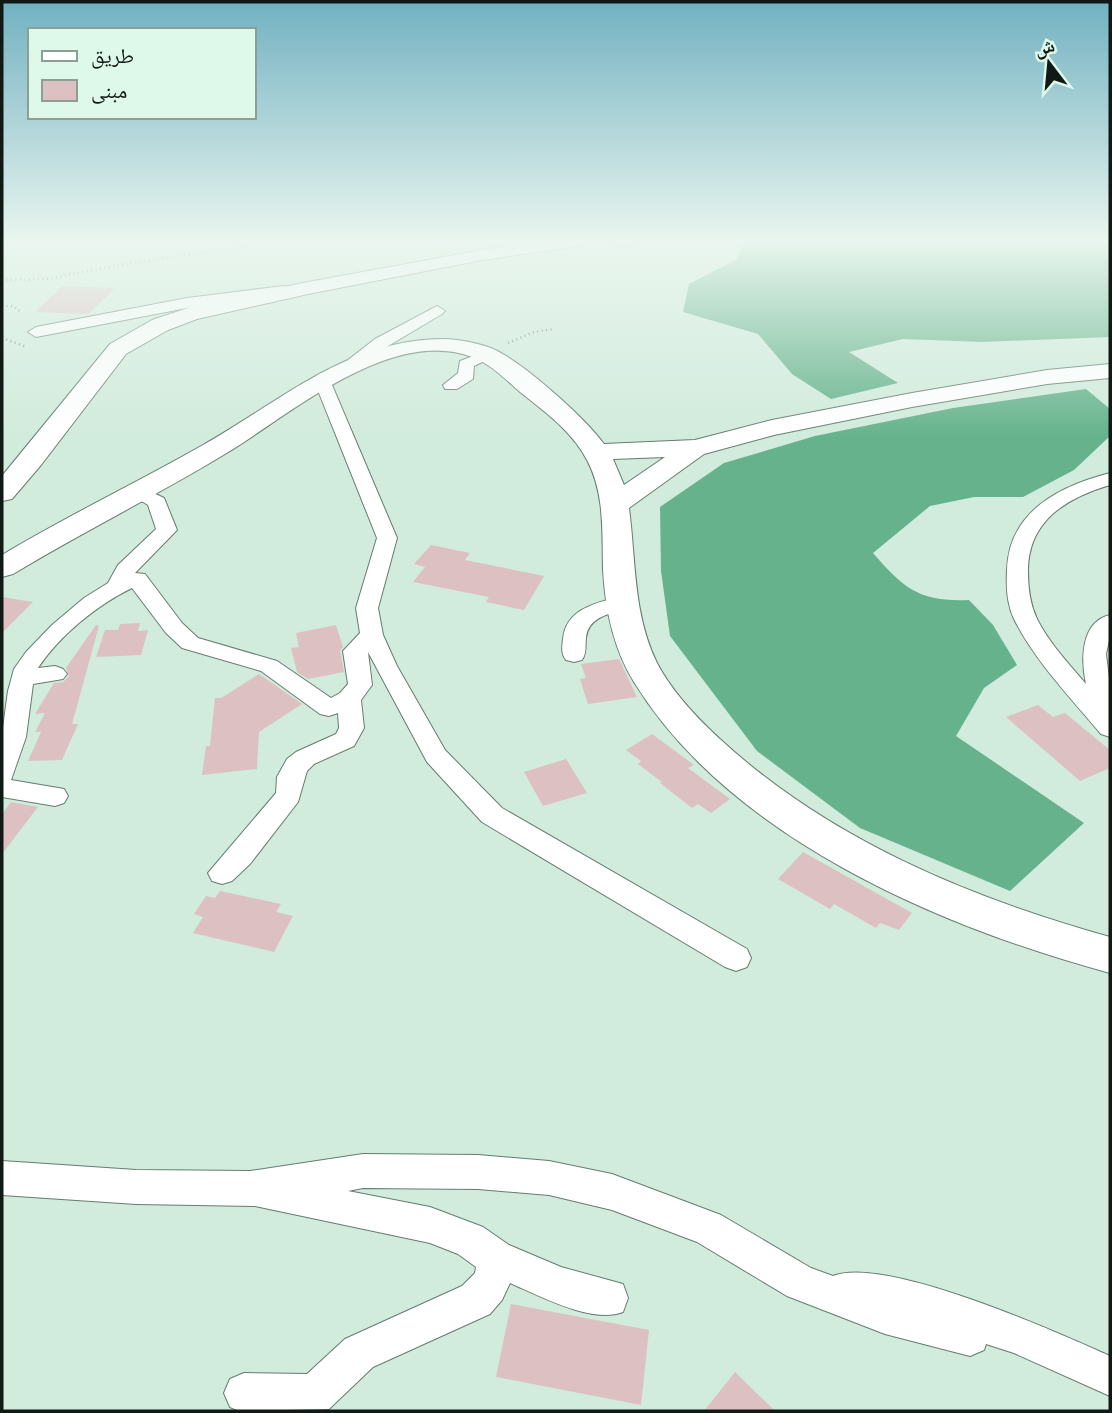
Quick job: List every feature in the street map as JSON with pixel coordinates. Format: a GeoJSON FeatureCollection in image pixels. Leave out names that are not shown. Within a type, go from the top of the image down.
{"type":"FeatureCollection","features":[{"type":"Feature","properties":{"kind":"street"},"geometry":{"type":"LineString","coordinates":[[36,332],[172,306]]}},
{"type":"Feature","properties":{"kind":"street"},"geometry":{"type":"LineString","coordinates":[[2,493],[32,459],[100,370],[127,342],[191,314],[227,306]]}},
{"type":"Feature","properties":{"kind":"street"},"geometry":{"type":"LineString","coordinates":[[2,568],[232,439],[321,379],[438,310]]}},
{"type":"Feature","properties":{"kind":"street"},"geometry":{"type":"LineString","coordinates":[[356,360],[431,346],[482,353],[571,421],[596,452],[607,471],[619,531],[622,603],[636,652],[649,679],[687,729],[733,772],[787,813],[841,847],[975,912],[1055,942],[1110,955]]}},
{"type":"Feature","properties":{"kind":"street"},"geometry":{"type":"LineString","coordinates":[[451,386],[467,375],[466,364],[482,353]]}},
{"type":"Feature","properties":{"kind":"street"},"geometry":{"type":"LineString","coordinates":[[596,452],[695,448],[772,428],[912,400],[1047,377],[1110,371]]}},
{"type":"Feature","properties":{"kind":"street"},"geometry":{"type":"LineString","coordinates":[[321,379],[387,538],[367,608],[372,635],[385,666],[436,756],[492,815],[736,958]]}},
{"type":"Feature","properties":{"kind":"street"},"geometry":{"type":"LineString","coordinates":[[615,505],[695,448]]}},
{"type":"Feature","properties":{"kind":"street"},"geometry":{"type":"LineString","coordinates":[[1110,479],[1093,483],[1037,515],[1026,528],[1019,549],[1016,574],[1018,597],[1027,621],[1049,654],[1110,726]]}},
{"type":"Feature","properties":{"kind":"street"},"geometry":{"type":"LineString","coordinates":[[118,585],[125,570],[167,530],[157,502],[138,493]]}},
{"type":"Feature","properties":{"kind":"street"},"geometry":{"type":"LineString","coordinates":[[2,773],[14,735],[25,670],[49,640],[118,585],[137,579],[174,628],[190,643],[269,666],[330,708],[349,699],[360,685],[355,651],[372,635]]}},
{"type":"Feature","properties":{"kind":"street"},"geometry":{"type":"LineString","coordinates":[[574,655],[572,634],[582,617],[595,610],[622,603]]}},
{"type":"Feature","properties":{"kind":"street"},"geometry":{"type":"LineString","coordinates":[[1110,622],[1097,636],[1095,650],[1098,691],[1110,726]]}},
{"type":"Feature","properties":{"kind":"street"},"geometry":{"type":"LineString","coordinates":[[23,678],[55,674]]}},
{"type":"Feature","properties":{"kind":"street"},"geometry":{"type":"LineString","coordinates":[[222,873],[240,856],[289,795],[288,779],[296,763],[347,739],[353,728],[349,699]]}},
{"type":"Feature","properties":{"kind":"street"},"geometry":{"type":"LineString","coordinates":[[2,788],[55,796]]}},
{"type":"Feature","properties":{"kind":"street"},"geometry":{"type":"LineString","coordinates":[[2,1178],[136,1187],[250,1189],[363,1171],[478,1172],[549,1178],[612,1192],[708,1228],[800,1283],[885,1315],[970,1336]]}},
{"type":"Feature","properties":{"kind":"street"},"geometry":{"type":"LineString","coordinates":[[250,1189],[430,1225],[470,1240],[496,1258],[560,1286],[609,1298]]}},
{"type":"Feature","properties":{"kind":"street"},"geometry":{"type":"LineString","coordinates":[[244,1393],[315,1395],[359,1353],[476,1300],[490,1288],[495,1275],[496,1258]]}},
{"type":"Feature","properties":{"kind":"street"},"geometry":{"type":"LineString","coordinates":[[800,1283],[906,1299],[1018,1335],[1110,1376]]}},
{"type":"Feature","properties":{"kind":"path"},"geometry":{"type":"LineString","coordinates":[[2,306],[13,306],[21,312]]}},
{"type":"Feature","properties":{"kind":"path"},"geometry":{"type":"LineString","coordinates":[[482,353],[534,332],[554,329]]}},
{"type":"Feature","properties":{"kind":"green space"},"geometry":{"type":"Polygon","coordinates":[[[684,306],[1110,306],[1110,337],[982,342],[903,339],[849,352],[898,383],[831,399],[792,374],[758,334],[683,312],[684,306]]]}},
{"type":"Feature","properties":{"kind":"green space"},"geometry":{"type":"Polygon","coordinates":[[[1086,389],[1110,409],[1110,436],[1074,470],[1023,497],[974,497],[930,506],[873,553],[894,576],[914,591],[938,599],[969,600],[993,625],[1017,665],[984,688],[956,736],[1084,823],[1010,891],[860,828],[757,751],[670,636],[661,571],[660,507],[724,463],[815,436],[953,408],[1086,389]]]}},
{"type":"Feature","properties":{"kind":"building"},"geometry":{"type":"Polygon","coordinates":[[[42,306],[97,306],[89,314],[35,312],[42,306]]]}},
{"type":"Feature","properties":{"kind":"building"},"geometry":{"type":"Polygon","coordinates":[[[431,545],[470,553],[465,560],[544,576],[524,610],[486,602],[489,597],[413,582],[425,567],[414,564],[431,545]]]}},
{"type":"Feature","properties":{"kind":"building"},"geometry":{"type":"Polygon","coordinates":[[[2,597],[33,602],[2,633],[2,597]]]}},
{"type":"Feature","properties":{"kind":"building"},"geometry":{"type":"Polygon","coordinates":[[[140,623],[138,631],[148,630],[141,655],[96,657],[105,630],[118,630],[120,624],[140,623]]]}},
{"type":"Feature","properties":{"kind":"building"},"geometry":{"type":"Polygon","coordinates":[[[96,625],[99,626],[72,724],[78,724],[62,760],[28,761],[41,732],[35,732],[45,713],[35,714],[54,683],[63,682],[69,676],[66,668],[96,625]]]}},
{"type":"Feature","properties":{"kind":"building"},"geometry":{"type":"Polygon","coordinates":[[[336,625],[343,647],[340,651],[344,672],[308,679],[297,672],[291,648],[299,647],[296,633],[336,625]]]}},
{"type":"Feature","properties":{"kind":"building"},"geometry":{"type":"Polygon","coordinates":[[[619,659],[637,697],[588,704],[580,679],[586,678],[581,664],[619,659]]]}},
{"type":"Feature","properties":{"kind":"building"},"geometry":{"type":"Polygon","coordinates":[[[259,674],[302,704],[259,732],[257,769],[202,775],[206,746],[210,746],[215,698],[221,698],[259,674]]]}},
{"type":"Feature","properties":{"kind":"building"},"geometry":{"type":"Polygon","coordinates":[[[1038,705],[1053,717],[1065,713],[1110,750],[1110,768],[1080,781],[1006,717],[1038,705]]]}},
{"type":"Feature","properties":{"kind":"building"},"geometry":{"type":"Polygon","coordinates":[[[652,734],[694,765],[688,768],[730,799],[711,813],[698,804],[692,808],[660,783],[662,782],[638,764],[641,761],[626,750],[652,734]]]}},
{"type":"Feature","properties":{"kind":"building"},"geometry":{"type":"Polygon","coordinates":[[[566,759],[587,793],[543,806],[524,772],[566,759]]]}},
{"type":"Feature","properties":{"kind":"building"},"geometry":{"type":"Polygon","coordinates":[[[11,802],[38,807],[2,854],[2,814],[11,802]]]}},
{"type":"Feature","properties":{"kind":"building"},"geometry":{"type":"Polygon","coordinates":[[[803,852],[912,913],[899,930],[880,923],[876,928],[834,904],[830,909],[778,879],[803,852]]]}},
{"type":"Feature","properties":{"kind":"building"},"geometry":{"type":"Polygon","coordinates":[[[220,891],[281,904],[276,912],[293,916],[274,952],[193,933],[203,917],[194,914],[206,896],[215,898],[220,891]]]}},
{"type":"Feature","properties":{"kind":"building"},"geometry":{"type":"Polygon","coordinates":[[[511,1304],[649,1330],[641,1405],[496,1377],[511,1304]]]}},
{"type":"Feature","properties":{"kind":"building"},"geometry":{"type":"Polygon","coordinates":[[[735,1372],[775,1411],[704,1411],[735,1372]]]}}]}
